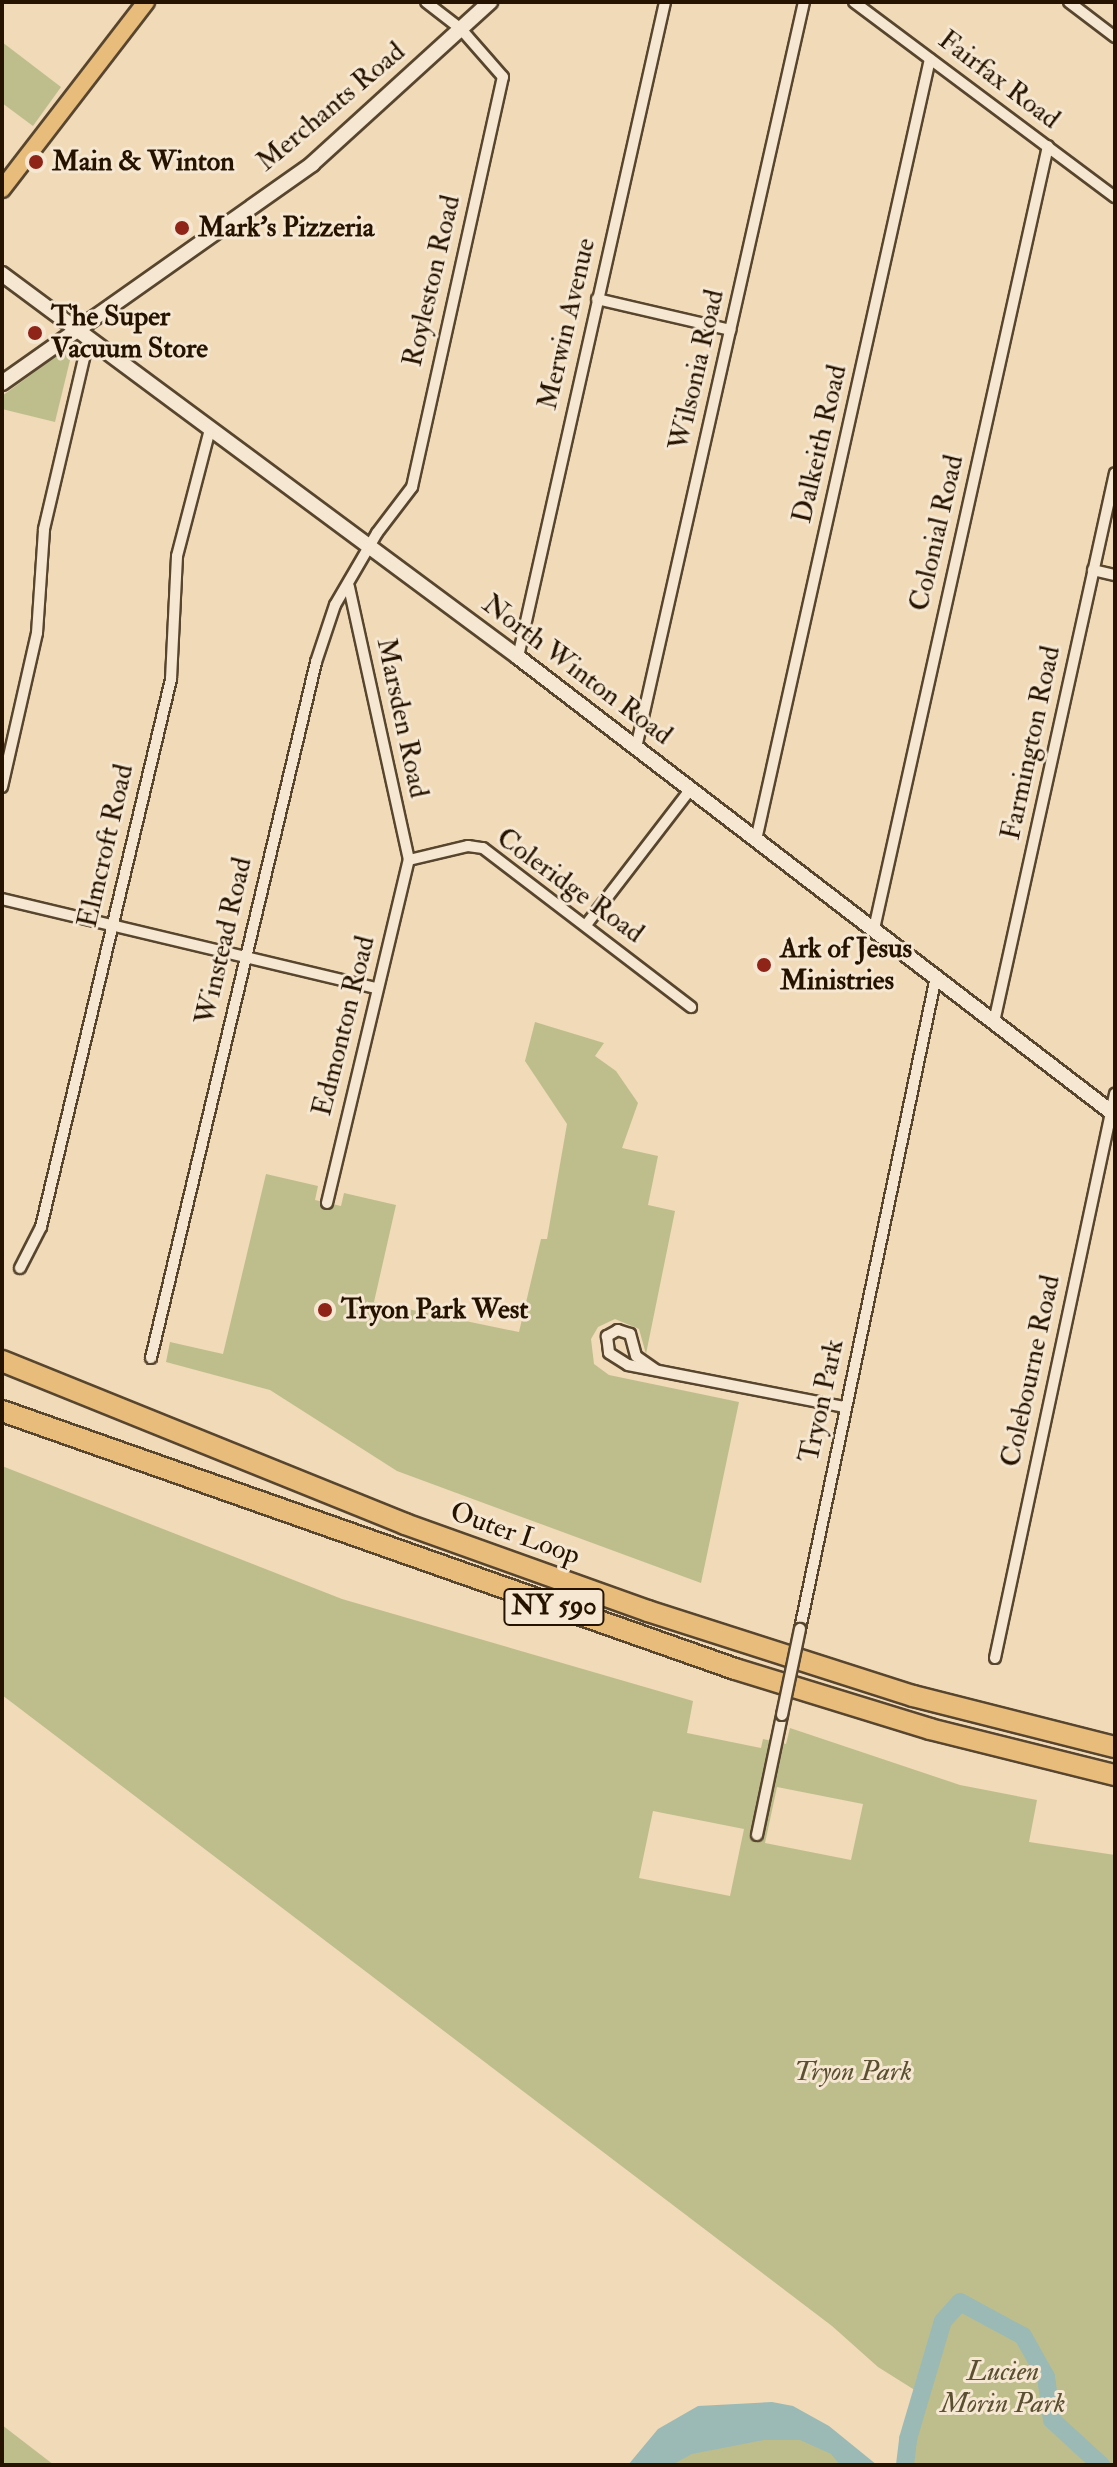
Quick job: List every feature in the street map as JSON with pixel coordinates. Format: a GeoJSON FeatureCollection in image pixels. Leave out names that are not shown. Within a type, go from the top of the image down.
{"type":"FeatureCollection","features":[{"type":"Feature","properties":{"kind":"highway","name":"Outer Loop"},"geometry":{"type":"LineString","coordinates":[[5,1362],[388,1517],[656,1614],[913,1696],[1115,1747]]}},
{"type":"Feature","properties":{"kind":"highway","name":"Outer Loop"},"geometry":{"type":"LineString","coordinates":[[2,1411],[717,1663],[930,1729],[1115,1775]]}},
{"type":"Feature","properties":{"kind":"main road"},"geometry":{"type":"LineString","coordinates":[[2,189],[146,2]]}},
{"type":"Feature","properties":{"kind":"main road","name":"Merchants Road"},"geometry":{"type":"LineString","coordinates":[[2,383],[73,329],[312,164],[490,2]]}},
{"type":"Feature","properties":{"kind":"main road","name":"North Winton Road"},"geometry":{"type":"LineString","coordinates":[[2,274],[88,341],[518,657],[1113,1114]]}},
{"type":"Feature","properties":{"kind":"street"},"geometry":{"type":"LineString","coordinates":[[426,2],[461,29]]}},
{"type":"Feature","properties":{"kind":"street","name":"Merwin Avenue"},"geometry":{"type":"LineString","coordinates":[[518,657],[665,2]]}},
{"type":"Feature","properties":{"kind":"street","name":"Wilsonia Road"},"geometry":{"type":"LineString","coordinates":[[636,748],[804,2]]}},
{"type":"Feature","properties":{"kind":"street","name":"Fairfax Road"},"geometry":{"type":"LineString","coordinates":[[854,2],[1115,197]]}},
{"type":"Feature","properties":{"kind":"street"},"geometry":{"type":"LineString","coordinates":[[1069,2],[1115,37]]}},
{"type":"Feature","properties":{"kind":"street","name":"Royleston Road"},"geometry":{"type":"LineString","coordinates":[[369,546],[412,487],[503,77],[461,29]]}},
{"type":"Feature","properties":{"kind":"street","name":"Dalkeith Road"},"geometry":{"type":"LineString","coordinates":[[756,840],[930,59]]}},
{"type":"Feature","properties":{"kind":"street","name":"Colonial Road"},"geometry":{"type":"LineString","coordinates":[[874,929],[1048,146]]}},
{"type":"Feature","properties":{"kind":"street"},"geometry":{"type":"LineString","coordinates":[[597,299],[730,330]]}},
{"type":"Feature","properties":{"kind":"street"},"geometry":{"type":"LineString","coordinates":[[2,787],[37,633],[44,529],[88,341]]}},
{"type":"Feature","properties":{"kind":"street","name":"Elmcroft Road"},"geometry":{"type":"LineString","coordinates":[[20,1268],[41,1227],[171,679],[175,564],[210,429]]}},
{"type":"Feature","properties":{"kind":"street","name":"Farmington Road"},"geometry":{"type":"LineString","coordinates":[[994,1022],[1115,473]]}},
{"type":"Feature","properties":{"kind":"street","name":"Winstead Road"},"geometry":{"type":"LineString","coordinates":[[151,1358],[320,647],[335,605],[349,586],[369,546]]}},
{"type":"Feature","properties":{"kind":"street"},"geometry":{"type":"LineString","coordinates":[[1093,570],[1115,575]]}},
{"type":"Feature","properties":{"kind":"street","name":"Marsden Road"},"geometry":{"type":"LineString","coordinates":[[349,586],[409,860]]}},
{"type":"Feature","properties":{"kind":"street"},"geometry":{"type":"LineString","coordinates":[[586,925],[690,790]]}},
{"type":"Feature","properties":{"kind":"street","name":"Coleridge Road"},"geometry":{"type":"LineString","coordinates":[[409,860],[478,846],[691,1007]]}},
{"type":"Feature","properties":{"kind":"street","name":"Edmonton Road"},"geometry":{"type":"LineString","coordinates":[[327,1203],[409,860]]}},
{"type":"Feature","properties":{"kind":"street"},"geometry":{"type":"LineString","coordinates":[[2,899],[377,988]]}},
{"type":"Feature","properties":{"kind":"street","name":"Tryon Park"},"geometry":{"type":"LineString","coordinates":[[757,1835],[936,977]]}},
{"type":"Feature","properties":{"kind":"street","name":"Colebourne Road"},"geometry":{"type":"LineString","coordinates":[[995,1658],[1115,1094]]}},
{"type":"Feature","properties":{"kind":"street"},"geometry":{"type":"LineString","coordinates":[[656,1370],[636,1356],[630,1334],[618,1330],[607,1336],[609,1353],[616,1360],[656,1370],[845,1407]]}},
{"type":"Feature","properties":{"kind":"green space"},"geometry":{"type":"Polygon","coordinates":[[[2,42],[61,87],[33,126],[2,103],[2,42]]]}},
{"type":"Feature","properties":{"kind":"green space"},"geometry":{"type":"Polygon","coordinates":[[[67,348],[72,352],[55,422],[2,409],[2,396],[67,348]]]}},
{"type":"Feature","properties":{"kind":"green space","name":"Tryon Park West"},"geometry":{"type":"Polygon","coordinates":[[[535,1022],[604,1043],[595,1056],[616,1071],[638,1103],[622,1148],[658,1156],[648,1205],[675,1211],[646,1354],[639,1329],[615,1319],[598,1327],[591,1339],[594,1364],[609,1375],[739,1402],[701,1583],[397,1471],[270,1390],[166,1362],[170,1342],[223,1354],[266,1174],[318,1186],[315,1200],[341,1206],[344,1193],[396,1205],[374,1302],[519,1332],[541,1239],[547,1239],[567,1124],[525,1061],[535,1022]]]}},
{"type":"Feature","properties":{"kind":"green space","name":"Tryon Park"},"geometry":{"type":"Polygon","coordinates":[[[2,1466],[342,1599],[693,1701],[687,1733],[761,1748],[763,1739],[786,1744],[790,1728],[960,1785],[1037,1800],[1029,1842],[1115,1855],[1115,2465],[905,2465],[921,2394],[878,2367],[832,2326],[2,1695],[2,1466]],[[777,1787],[765,1843],[851,1860],[863,1804],[777,1787]],[[653,1811],[639,1878],[730,1896],[744,1829],[653,1811]]]}},
{"type":"Feature","properties":{"kind":"green space"},"geometry":{"type":"Polygon","coordinates":[[[2,2425],[54,2465],[2,2465],[2,2425]]]}},
{"type":"Feature","properties":{"kind":"green space"},"geometry":{"type":"Polygon","coordinates":[[[775,2425],[855,2465],[652,2465],[775,2425]]]}},
{"type":"Feature","properties":{"kind":"water"},"geometry":{"type":"Polygon","coordinates":[[[772,2402],[793,2406],[829,2426],[877,2465],[840,2465],[831,2454],[800,2440],[764,2440],[692,2454],[672,2465],[628,2465],[658,2429],[698,2406],[772,2402]]]}},
{"type":"Feature","properties":{"kind":"waterway"},"geometry":{"type":"LineString","coordinates":[[905,2465],[908,2439],[943,2321],[960,2302],[1023,2336],[1046,2377],[1052,2420],[1101,2465]]}},
{"type":"Feature","properties":{"kind":"place","name":"Main & Winton"},"geometry":{"type":"Point","coordinates":[36,162]}},
{"type":"Feature","properties":{"kind":"place","name":"Mark's Pizzeria"},"geometry":{"type":"Point","coordinates":[182,228]}},
{"type":"Feature","properties":{"kind":"place","name":"The Super Vacuum Store"},"geometry":{"type":"Point","coordinates":[35,333]}},
{"type":"Feature","properties":{"kind":"place","name":"Ark of Jesus Ministries"},"geometry":{"type":"Point","coordinates":[764,965]}},
{"type":"Feature","properties":{"kind":"place","name":"Tryon Park West"},"geometry":{"type":"Point","coordinates":[325,1310]}},
{"type":"Feature","properties":{"kind":"park label","name":"Lucien Morin Park"},"geometry":{"type":"Point","coordinates":[1003,2388]}}]}
